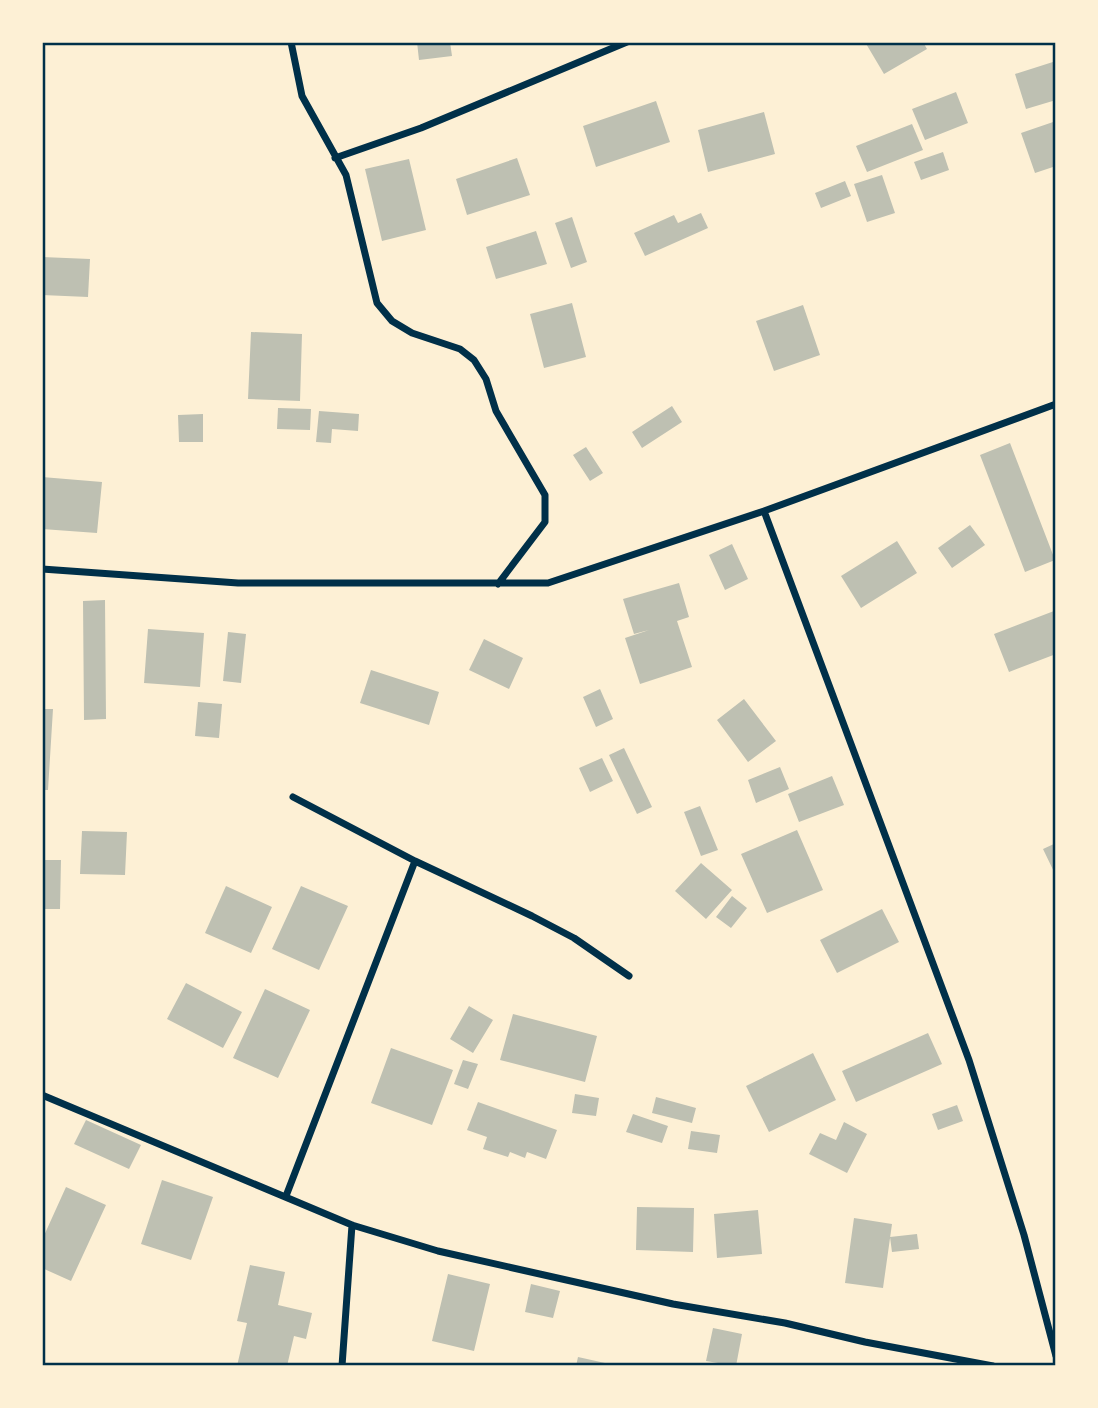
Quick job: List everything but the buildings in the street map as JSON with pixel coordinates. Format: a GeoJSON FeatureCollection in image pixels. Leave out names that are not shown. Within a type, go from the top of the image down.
{"type":"FeatureCollection","features":[{"type":"Feature","properties":{"kind":"street"},"geometry":{"type":"LineString","coordinates":[[290,42],[302,96],[346,175],[377,303],[392,321],[412,333],[460,349],[474,360],[486,379],[496,411],[545,495],[545,522],[498,584]]}},
{"type":"Feature","properties":{"kind":"street"},"geometry":{"type":"LineString","coordinates":[[335,158],[421,128],[627,42]]}},
{"type":"Feature","properties":{"kind":"street"},"geometry":{"type":"LineString","coordinates":[[42,569],[238,583],[548,583],[764,511],[1056,404]]}},
{"type":"Feature","properties":{"kind":"street"},"geometry":{"type":"LineString","coordinates":[[764,511],[969,1060],[1024,1235],[1056,1356]]}},
{"type":"Feature","properties":{"kind":"street"},"geometry":{"type":"LineString","coordinates":[[293,797],[415,861],[563,932],[629,976]]}},
{"type":"Feature","properties":{"kind":"street"},"geometry":{"type":"LineString","coordinates":[[286,1196],[415,861]]}},
{"type":"Feature","properties":{"kind":"street"},"geometry":{"type":"LineString","coordinates":[[42,1095],[352,1225],[438,1251],[673,1304],[785,1323],[878,1345],[993,1366]]}},
{"type":"Feature","properties":{"kind":"street"},"geometry":{"type":"LineString","coordinates":[[342,1366],[352,1225]]}}]}
